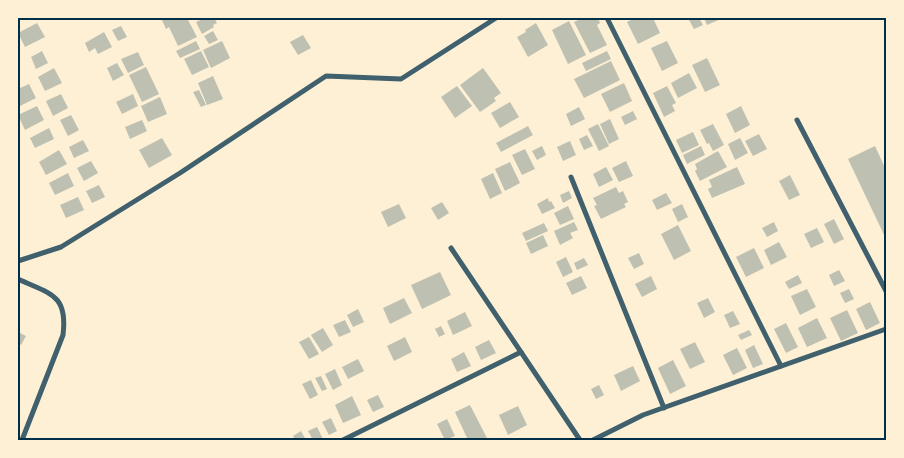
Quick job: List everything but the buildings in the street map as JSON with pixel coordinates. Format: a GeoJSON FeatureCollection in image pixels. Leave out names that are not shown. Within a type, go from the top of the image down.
{"type":"FeatureCollection","features":[{"type":"Feature","properties":{"kind":"street"},"geometry":{"type":"LineString","coordinates":[[18,261],[61,248],[180,173],[326,76],[401,79],[496,18]]}},
{"type":"Feature","properties":{"kind":"street"},"geometry":{"type":"LineString","coordinates":[[607,18],[781,366]]}},
{"type":"Feature","properties":{"kind":"street"},"geometry":{"type":"LineString","coordinates":[[797,120],[886,292]]}},
{"type":"Feature","properties":{"kind":"street"},"geometry":{"type":"LineString","coordinates":[[571,177],[664,408]]}},
{"type":"Feature","properties":{"kind":"street"},"geometry":{"type":"LineString","coordinates":[[450,248],[580,440]]}},
{"type":"Feature","properties":{"kind":"street"},"geometry":{"type":"LineString","coordinates":[[18,279],[53,295],[62,306],[65,321],[63,335],[22,440]]}},
{"type":"Feature","properties":{"kind":"street"},"geometry":{"type":"LineString","coordinates":[[593,440],[643,415],[886,329]]}},
{"type":"Feature","properties":{"kind":"street"},"geometry":{"type":"LineString","coordinates":[[343,440],[521,352]]}}]}
